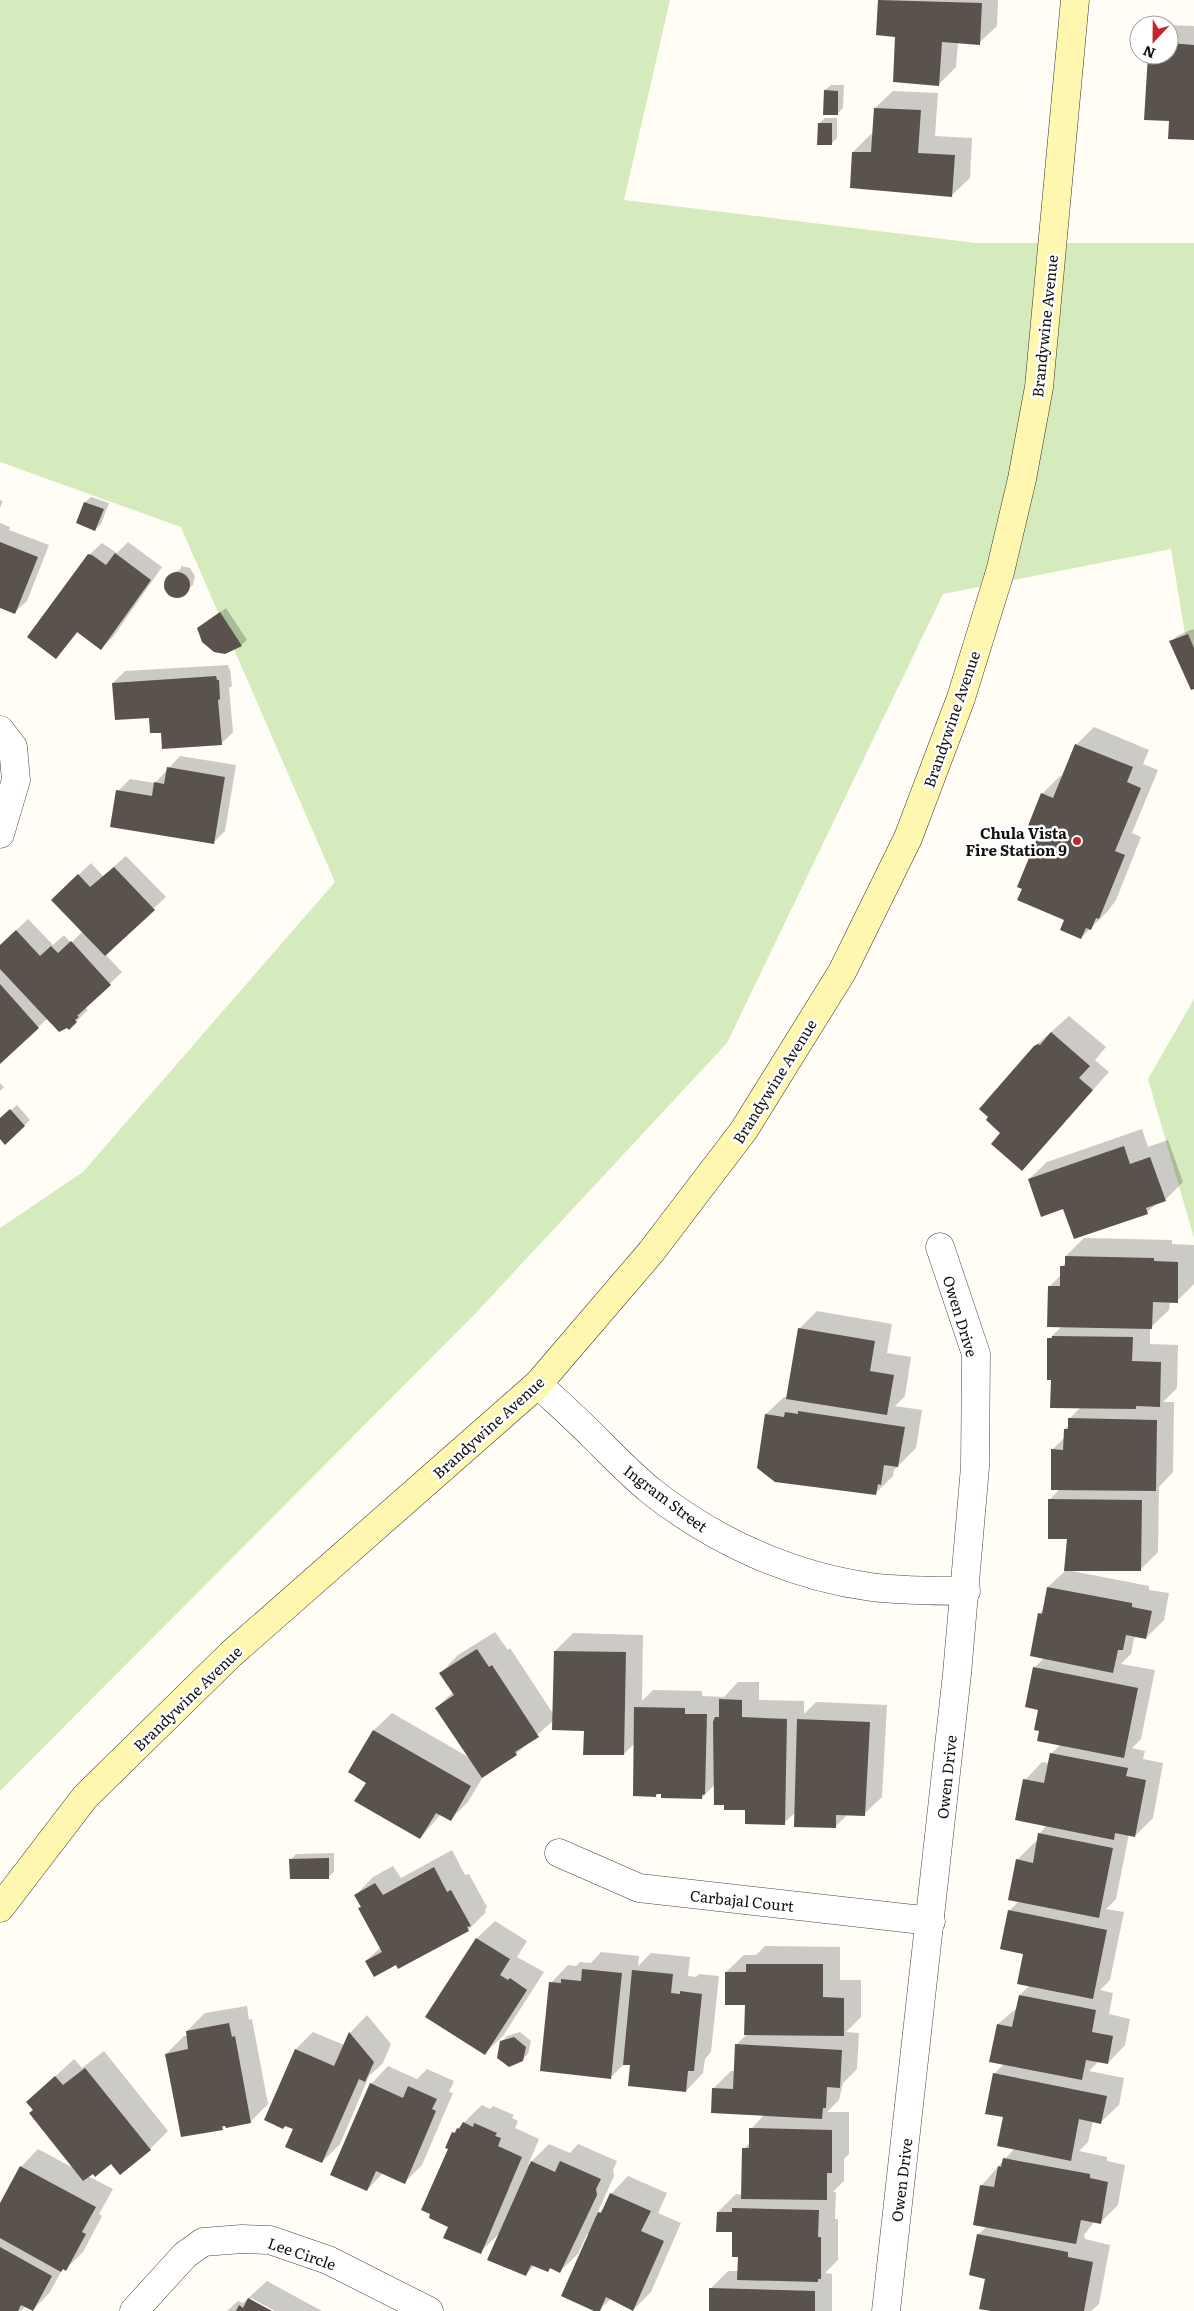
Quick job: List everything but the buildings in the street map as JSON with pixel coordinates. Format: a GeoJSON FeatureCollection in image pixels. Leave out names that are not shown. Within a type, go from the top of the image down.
{"type":"FeatureCollection","features":[{"type":"Feature","properties":{"kind":"street","name":"Brandywine Avenue"},"geometry":{"type":"LineString","coordinates":[[0,1908],[85,1797],[231,1654],[538,1384],[650,1252],[744,1130],[842,972],[908,838],[961,698],[1000,572],[1022,479],[1039,387],[1075,0]]}},
{"type":"Feature","properties":{"kind":"street"},"geometry":{"type":"LineString","coordinates":[[0,834],[16,780],[6,739]]}},
{"type":"Feature","properties":{"kind":"street","name":"Owen Drive"},"geometry":{"type":"LineString","coordinates":[[886,2311],[931,1921],[966,1591],[975,1467],[976,1354],[940,1247]]}},
{"type":"Feature","properties":{"kind":"street","name":"Ingram Street"},"geometry":{"type":"LineString","coordinates":[[538,1384],[621,1466],[650,1491],[690,1520],[752,1553],[791,1568],[870,1587],[966,1591]]}},
{"type":"Feature","properties":{"kind":"street","name":"Carbajal Court"},"geometry":{"type":"LineString","coordinates":[[559,1853],[639,1888],[931,1921]]}},
{"type":"Feature","properties":{"kind":"street","name":"Lee Circle"},"geometry":{"type":"LineString","coordinates":[[134,2311],[185,2254],[203,2242],[242,2239],[270,2240],[328,2260],[429,2311]]}},
{"type":"Feature","properties":{"kind":"green space"},"geometry":{"type":"Polygon","coordinates":[[[0,0],[670,0],[624,200],[976,243],[1194,243],[1194,689],[1171,549],[943,594],[727,1043],[474,1315],[0,1791],[0,1228],[83,1172],[335,882],[181,527],[0,462],[0,0]]]}},
{"type":"Feature","properties":{"kind":"green space"},"geometry":{"type":"Polygon","coordinates":[[[1194,999],[1194,1238],[1148,1079],[1194,999]]]}},
{"type":"Feature","properties":{"kind":"place","name":"Chula Vista Fire Station 9"},"geometry":{"type":"Point","coordinates":[1077,841]}}]}
